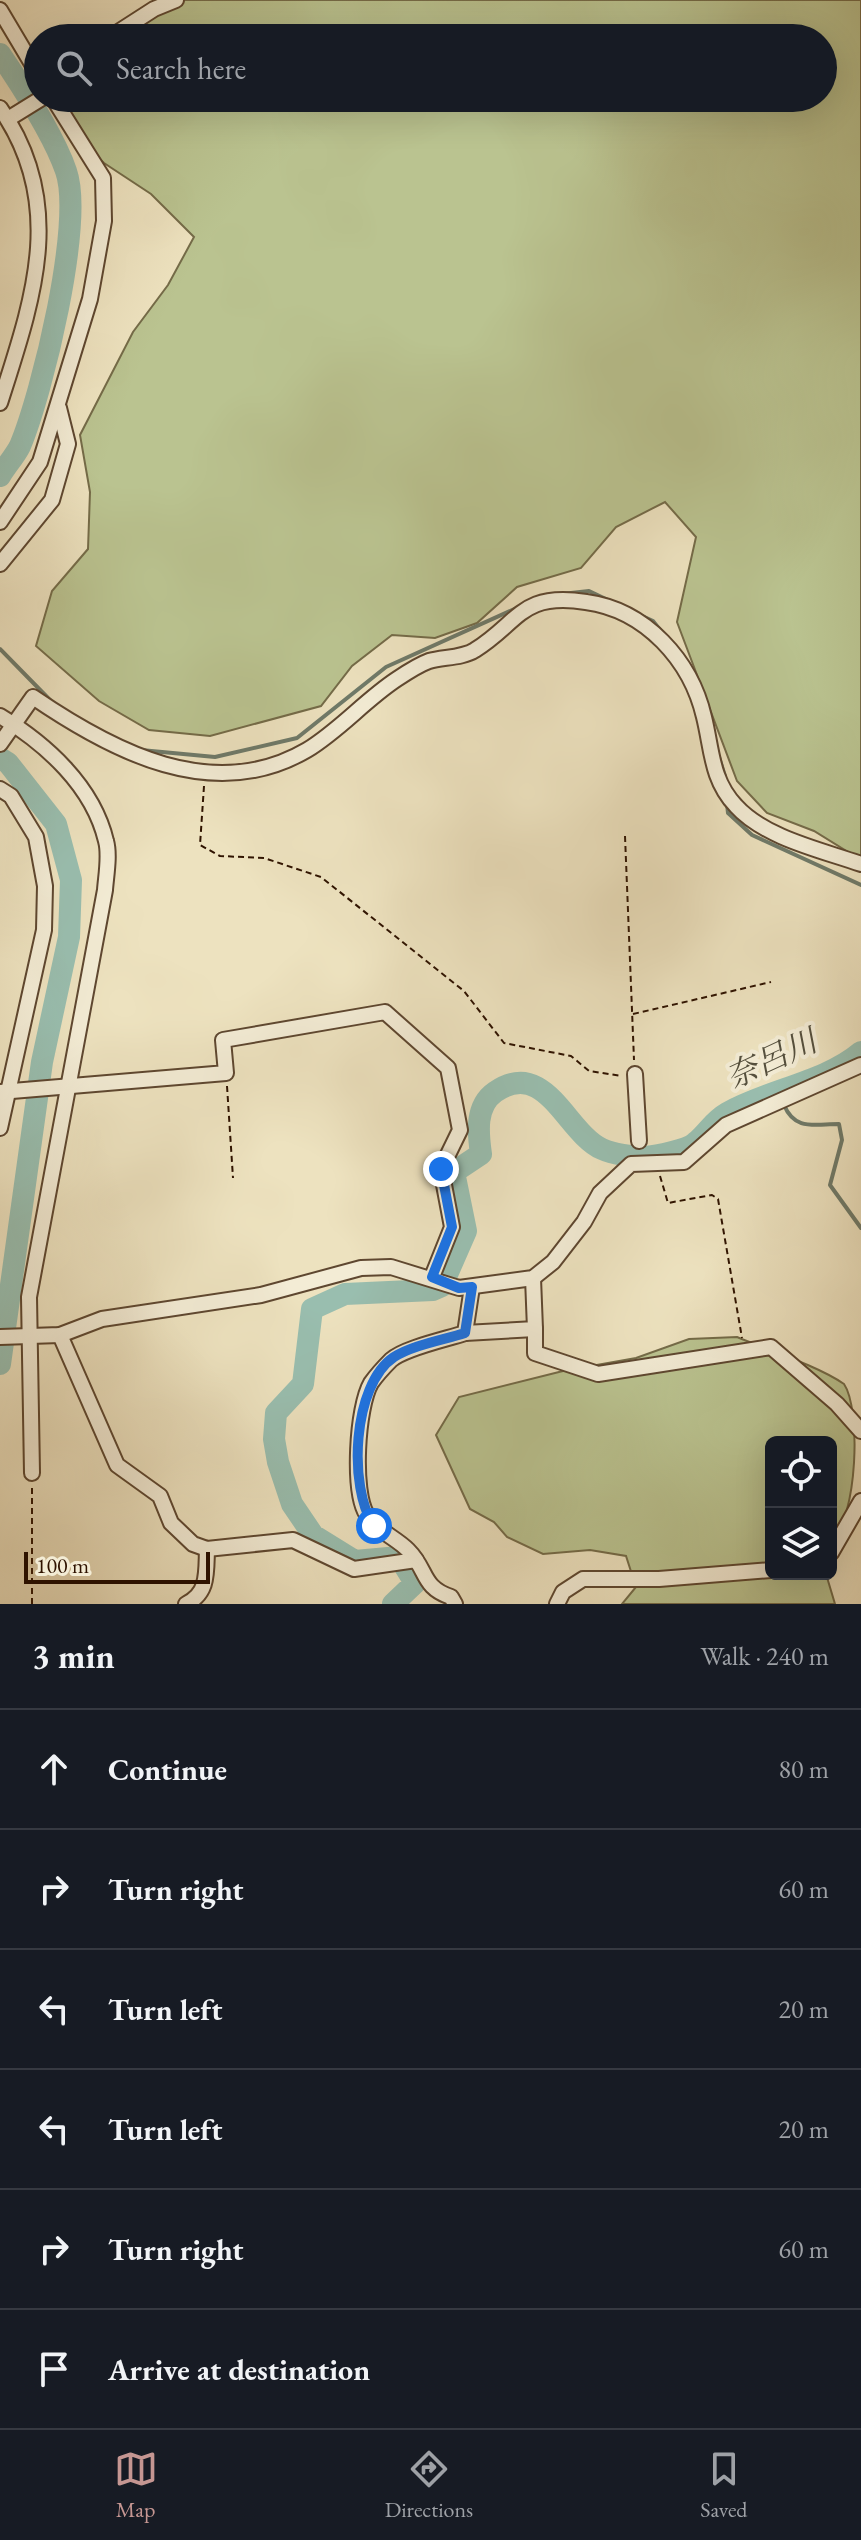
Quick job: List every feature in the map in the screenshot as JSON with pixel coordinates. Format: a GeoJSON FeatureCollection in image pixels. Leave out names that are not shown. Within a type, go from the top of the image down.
{"type":"FeatureCollection","features":[{"type":"Feature","properties":{"kind":"street"},"geometry":{"type":"LineString","coordinates":[[131,24],[176,0]]}},
{"type":"Feature","properties":{"kind":"street"},"geometry":{"type":"LineString","coordinates":[[0,10],[24,50]]}},
{"type":"Feature","properties":{"kind":"street"},"geometry":{"type":"LineString","coordinates":[[0,403],[21,343],[38,267],[37,193],[24,152],[4,114],[24,106]]}},
{"type":"Feature","properties":{"kind":"street"},"geometry":{"type":"LineString","coordinates":[[0,522],[40,462],[90,299],[104,221],[103,178],[62,112]]}},
{"type":"Feature","properties":{"kind":"street"},"geometry":{"type":"LineString","coordinates":[[0,564],[52,500],[68,444],[59,407]]}},
{"type":"Feature","properties":{"kind":"street"},"geometry":{"type":"LineString","coordinates":[[7,734],[33,697],[75,726],[126,753],[155,764],[205,773],[254,769],[306,751],[396,680],[426,662],[474,652],[525,609],[556,600],[588,602],[616,611],[645,627],[671,648],[691,675],[720,783],[733,804],[747,818],[782,835],[861,864]]}},
{"type":"Feature","properties":{"kind":"street"},"geometry":{"type":"LineString","coordinates":[[0,716],[7,734],[46,749],[83,789],[107,842],[105,890],[64,1086],[29,1297],[14,1337],[32,1473]]}},
{"type":"Feature","properties":{"kind":"street"},"geometry":{"type":"LineString","coordinates":[[0,789],[11,796],[36,837],[42,854],[45,886],[44,930],[4,1091],[0,1128]]}},
{"type":"Feature","properties":{"kind":"street"},"geometry":{"type":"LineString","coordinates":[[4,1091],[226,1073],[223,1040],[385,1012],[448,1068],[460,1130],[441,1169],[452,1227],[435,1278]]}},
{"type":"Feature","properties":{"kind":"street"},"geometry":{"type":"LineString","coordinates":[[14,1337],[60,1335],[102,1319],[261,1295],[306,1280],[361,1268],[391,1267],[466,1288],[533,1278],[553,1262],[615,1176],[631,1164],[684,1162],[726,1125],[861,1065]]}},
{"type":"Feature","properties":{"kind":"street"},"geometry":{"type":"LineString","coordinates":[[635,1074],[639,1141]]}},
{"type":"Feature","properties":{"kind":"street"},"geometry":{"type":"LineString","coordinates":[[533,1278],[535,1353],[598,1374],[771,1347],[837,1404],[861,1431]]}},
{"type":"Feature","properties":{"kind":"street"},"geometry":{"type":"LineString","coordinates":[[465,1333],[466,1288]]}},
{"type":"Feature","properties":{"kind":"street"},"geometry":{"type":"LineString","coordinates":[[455,1604],[451,1597],[434,1591],[407,1549],[374,1526],[364,1511],[358,1473],[361,1416],[370,1385],[393,1358],[465,1333],[535,1329]]}},
{"type":"Feature","properties":{"kind":"street"},"geometry":{"type":"LineString","coordinates":[[60,1335],[94,1406],[117,1465],[160,1496],[171,1523],[193,1544],[207,1549],[293,1540],[354,1569],[416,1560]]}},
{"type":"Feature","properties":{"kind":"street"},"geometry":{"type":"LineString","coordinates":[[837,1543],[861,1501]]}},
{"type":"Feature","properties":{"kind":"street"},"geometry":{"type":"LineString","coordinates":[[186,1604],[196,1599],[205,1586],[207,1549]]}},
{"type":"Feature","properties":{"kind":"street"},"geometry":{"type":"LineString","coordinates":[[557,1604],[563,1592],[583,1579],[659,1579],[765,1570]]}},
{"type":"Feature","properties":{"kind":"path"},"geometry":{"type":"LineString","coordinates":[[205,773],[200,845],[220,856],[264,858],[321,877],[464,991],[504,1043],[571,1056],[589,1071],[616,1078],[635,1074],[625,836]]}},
{"type":"Feature","properties":{"kind":"path"},"geometry":{"type":"LineString","coordinates":[[632,1015],[771,982]]}},
{"type":"Feature","properties":{"kind":"path"},"geometry":{"type":"LineString","coordinates":[[226,1073],[233,1178]]}},
{"type":"Feature","properties":{"kind":"path"},"geometry":{"type":"LineString","coordinates":[[657,1163],[668,1203],[712,1195],[718,1199],[744,1351]]}},
{"type":"Feature","properties":{"kind":"path"},"geometry":{"type":"LineString","coordinates":[[32,1473],[32,1604]]}},
{"type":"Feature","properties":{"kind":"green space"},"geometry":{"type":"Polygon","coordinates":[[[166,0],[861,0],[861,856],[853,855],[814,831],[767,813],[737,781],[677,622],[696,537],[665,502],[616,527],[581,568],[517,587],[477,623],[435,638],[392,635],[352,666],[321,706],[210,736],[149,730],[99,701],[36,646],[52,591],[88,549],[90,492],[80,435],[133,332],[168,285],[194,237],[151,194],[104,163],[59,122],[57,112],[837,112],[837,24],[129,24],[166,0]]]}},
{"type":"Feature","properties":{"kind":"green space"},"geometry":{"type":"Polygon","coordinates":[[[737,1337],[807,1365],[844,1384],[853,1416],[854,1463],[847,1510],[837,1534],[837,1436],[765,1436],[765,1580],[828,1580],[835,1604],[622,1604],[636,1587],[626,1556],[590,1550],[543,1554],[507,1537],[494,1522],[470,1509],[436,1435],[459,1397],[563,1371],[636,1358],[689,1339],[737,1337]]]}},
{"type":"Feature","properties":{"kind":"waterway"},"geometry":{"type":"LineString","coordinates":[[0,54],[24,90]]}},
{"type":"Feature","properties":{"kind":"waterway"},"geometry":{"type":"LineString","coordinates":[[0,476],[20,446],[39,388],[58,308],[70,228],[66,171],[37,112]]}},
{"type":"Feature","properties":{"kind":"waterway"},"geometry":{"type":"LineString","coordinates":[[562,594],[589,591],[610,601]]}},
{"type":"Feature","properties":{"kind":"waterway"},"geometry":{"type":"LineString","coordinates":[[141,750],[215,757],[297,738],[386,667],[519,607]]}},
{"type":"Feature","properties":{"kind":"waterway"},"geometry":{"type":"LineString","coordinates":[[640,615],[653,621],[661,631]]}},
{"type":"Feature","properties":{"kind":"waterway"},"geometry":{"type":"LineString","coordinates":[[0,649],[50,700]]}},
{"type":"Feature","properties":{"kind":"waterway"},"geometry":{"type":"LineString","coordinates":[[719,757],[725,776]]}},
{"type":"Feature","properties":{"kind":"waterway"},"geometry":{"type":"LineString","coordinates":[[0,758],[8,763],[56,824],[71,880],[69,937],[42,1062],[0,1364]]}},
{"type":"Feature","properties":{"kind":"waterway"},"geometry":{"type":"LineString","coordinates":[[727,804],[728,813],[752,835],[861,885]]}},
{"type":"Feature","properties":{"kind":"waterway","name":"奈呂川"},"geometry":{"type":"LineString","coordinates":[[393,1604],[415,1583],[399,1557],[355,1561],[313,1535],[292,1504],[278,1462],[274,1439],[276,1413],[303,1384],[312,1309],[345,1294],[433,1290],[442,1286],[466,1231],[454,1172],[481,1154],[479,1120],[489,1098],[513,1084],[528,1084],[542,1090],[589,1141],[602,1149],[628,1156],[649,1156],[686,1148],[727,1113],[813,1079],[861,1052]]}},
{"type":"Feature","properties":{"kind":"waterway"},"geometry":{"type":"LineString","coordinates":[[784,1105],[788,1113],[800,1122],[839,1124],[842,1140],[830,1185],[861,1228]]}},
{"type":"Feature","properties":{"kind":"route"},"geometry":{"type":"LineString","coordinates":[[374,1526],[364,1511],[358,1473],[361,1416],[370,1385],[393,1358],[465,1333],[472,1287],[459,1288],[432,1277],[452,1227],[441,1169]]}}]}
